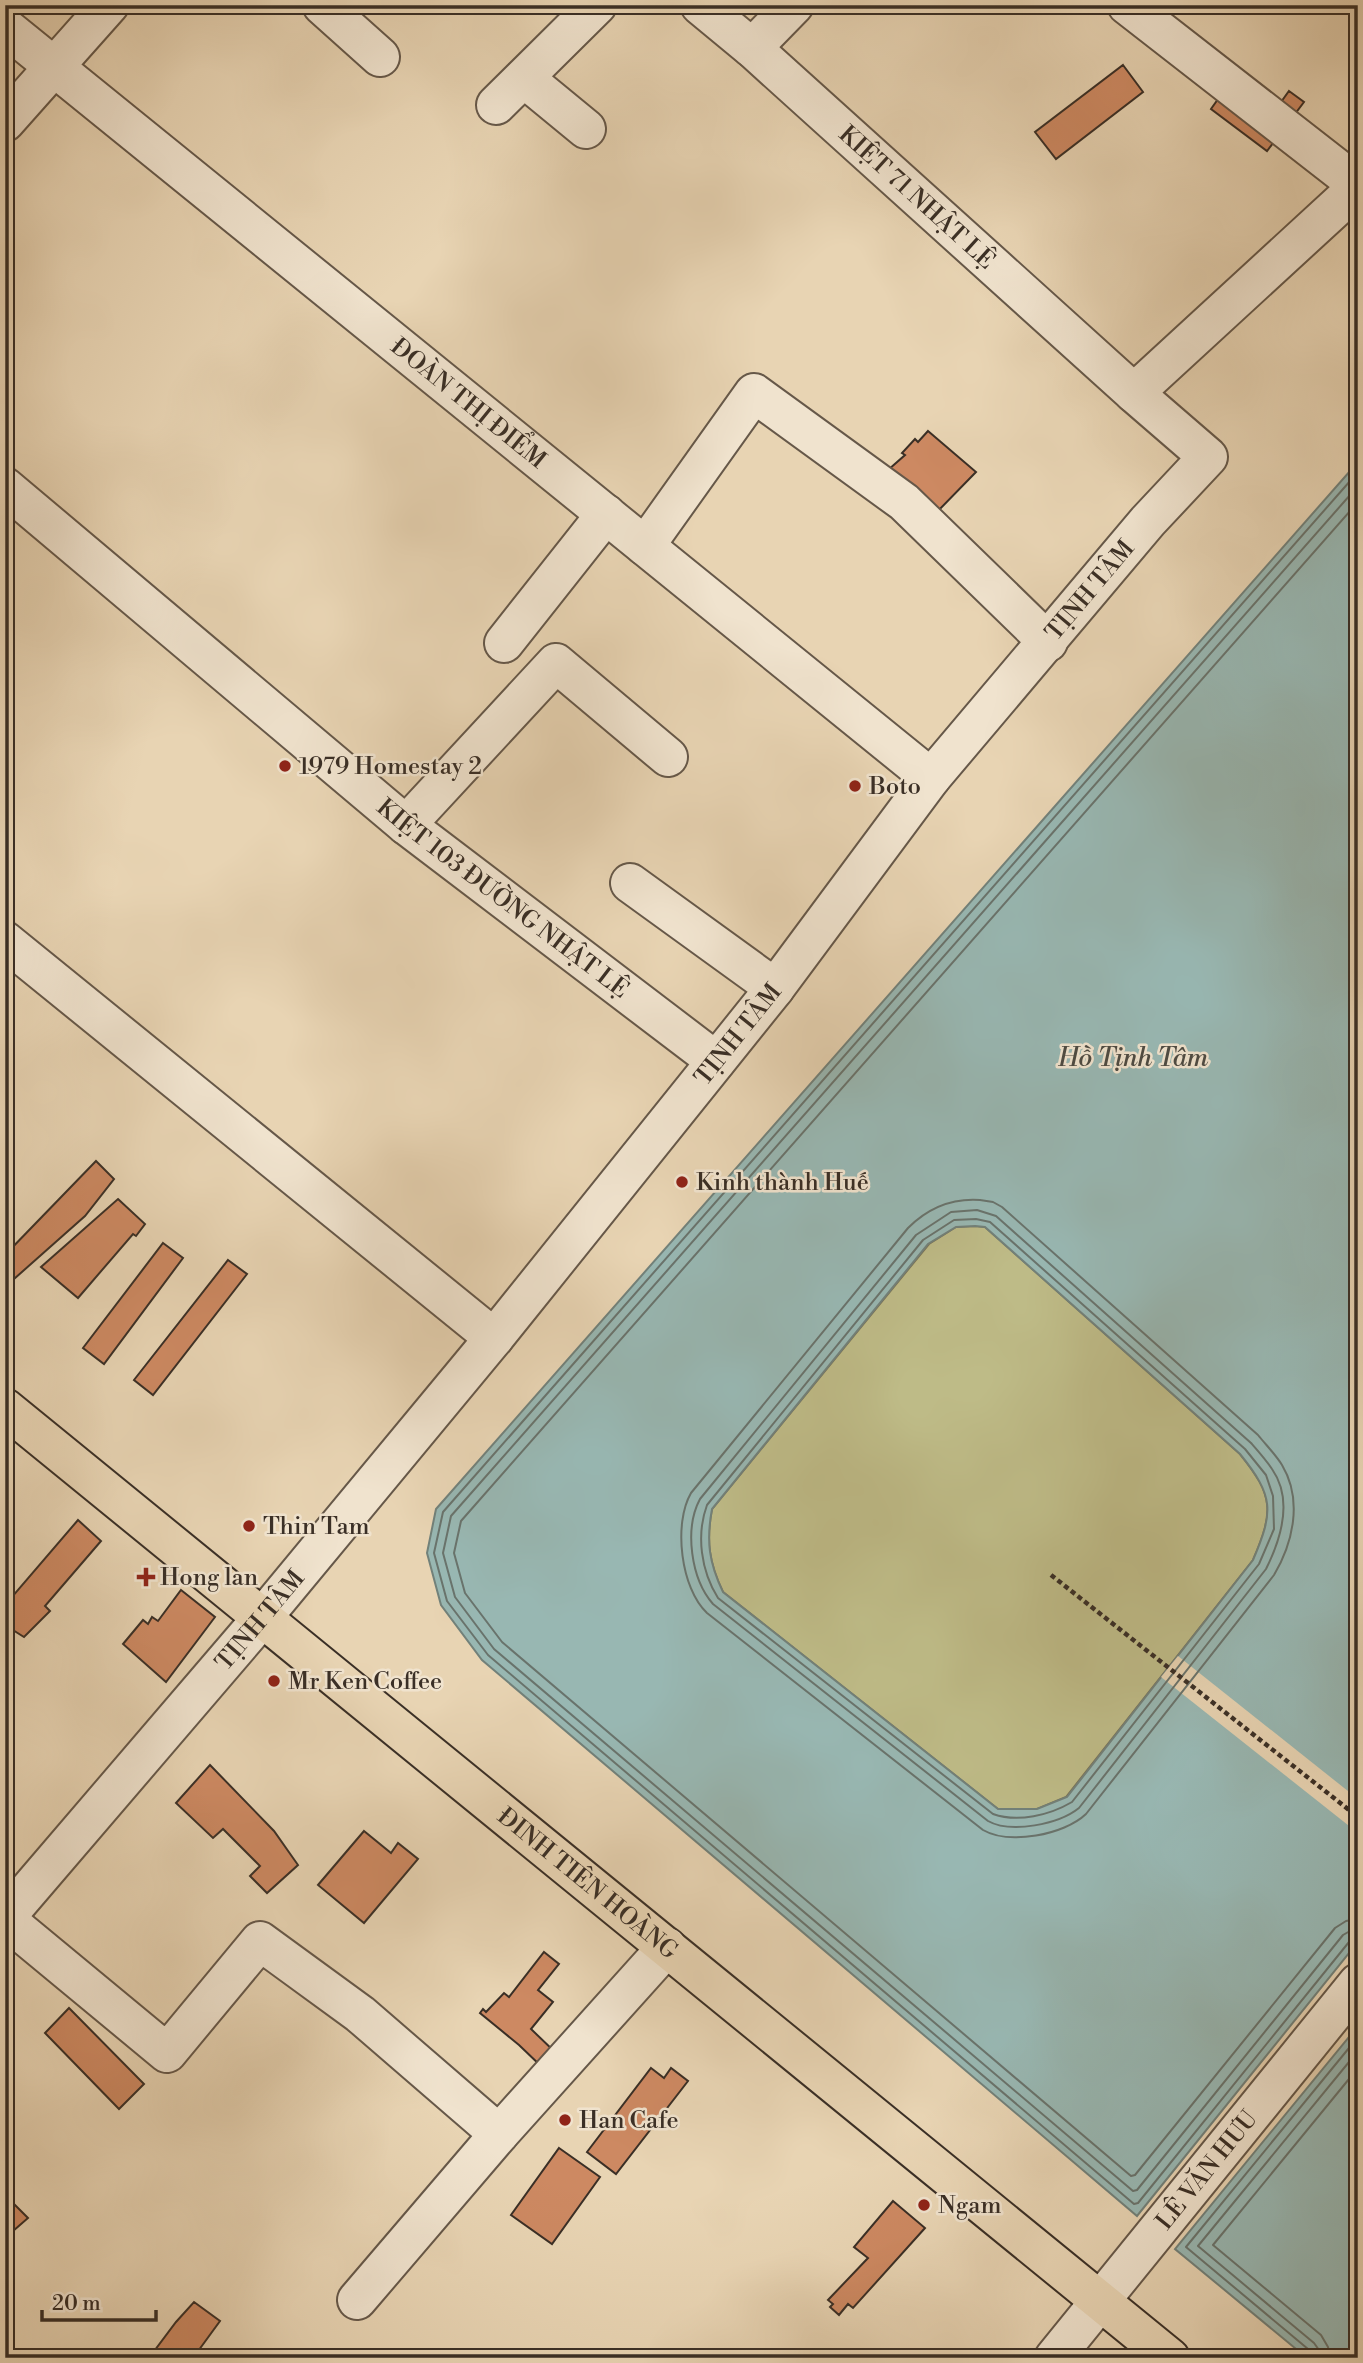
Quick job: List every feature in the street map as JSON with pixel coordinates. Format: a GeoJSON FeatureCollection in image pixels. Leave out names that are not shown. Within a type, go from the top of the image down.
{"type":"FeatureCollection","features":[{"type":"Feature","properties":{"kind":"main road","name":"ĐINH TIÊN HOÀNG"},"geometry":{"type":"LineString","coordinates":[[5,1408],[1170,2358]]}},
{"type":"Feature","properties":{"kind":"street"},"geometry":{"type":"LineString","coordinates":[[5,122],[109,5]]}},
{"type":"Feature","properties":{"kind":"street"},"geometry":{"type":"LineString","coordinates":[[322,5],[380,57]]}},
{"type":"Feature","properties":{"kind":"street"},"geometry":{"type":"LineString","coordinates":[[496,105],[597,5]]}},
{"type":"Feature","properties":{"kind":"street","name":"KIỆT 71 NHẬT LỆ"},"geometry":{"type":"LineString","coordinates":[[700,5],[752,48],[1134,393]]}},
{"type":"Feature","properties":{"kind":"street"},"geometry":{"type":"LineString","coordinates":[[752,48],[794,5]]}},
{"type":"Feature","properties":{"kind":"street"},"geometry":{"type":"LineString","coordinates":[[1127,5],[1358,186],[1134,393]]}},
{"type":"Feature","properties":{"kind":"street","name":"ĐOÀN THỊ ĐIỂM"},"geometry":{"type":"LineString","coordinates":[[5,27],[931,778]]}},
{"type":"Feature","properties":{"kind":"street"},"geometry":{"type":"LineString","coordinates":[[524,78],[586,129]]}},
{"type":"Feature","properties":{"kind":"street"},"geometry":{"type":"LineString","coordinates":[[645,546],[754,393],[904,502],[1048,642]]}},
{"type":"Feature","properties":{"kind":"street","name":"TỊNH TÂM"},"geometry":{"type":"LineString","coordinates":[[5,1919],[262,1618],[494,1338],[775,988],[931,778],[1148,521],[1208,457],[1134,393]]}},
{"type":"Feature","properties":{"kind":"street","name":"KIỆT 103 ĐƯỜNG NHẬT LỆ"},"geometry":{"type":"LineString","coordinates":[[5,487],[406,825],[716,1061]]}},
{"type":"Feature","properties":{"kind":"street"},"geometry":{"type":"LineString","coordinates":[[504,643],[606,514]]}},
{"type":"Feature","properties":{"kind":"street"},"geometry":{"type":"LineString","coordinates":[[406,825],[556,663],[668,757]]}},
{"type":"Feature","properties":{"kind":"street"},"geometry":{"type":"LineString","coordinates":[[630,883],[775,988]]}},
{"type":"Feature","properties":{"kind":"street"},"geometry":{"type":"LineString","coordinates":[[5,941],[494,1338]]}},
{"type":"Feature","properties":{"kind":"street"},"geometry":{"type":"LineString","coordinates":[[5,1919],[167,2053],[260,1941],[360,2014],[499,2134]]}},
{"type":"Feature","properties":{"kind":"street"},"geometry":{"type":"LineString","coordinates":[[357,2300],[499,2134],[667,1947]]}},
{"type":"Feature","properties":{"kind":"street","name":"LÊ VĂN HƯU"},"geometry":{"type":"LineString","coordinates":[[1054,2358],[1358,1983]]}},
{"type":"Feature","properties":{"kind":"path"},"geometry":{"type":"LineString","coordinates":[[1051,1575],[1358,1817]]}},
{"type":"Feature","properties":{"kind":"shaded area"},"geometry":{"type":"Polygon","coordinates":[[[956,1227],[985,1227],[1240,1454],[1259,1481],[1267,1504],[1265,1529],[1253,1560],[1066,1797],[1037,1809],[998,1809],[723,1592],[710,1552],[712,1509],[929,1244],[956,1227]]]}},
{"type":"Feature","properties":{"kind":"water","name":"Hồ Tịnh Tâm"},"geometry":{"type":"Polygon","coordinates":[[[1358,462],[1358,1942],[1137,2216],[482,1660],[441,1605],[427,1553],[436,1509],[1358,462]],[[956,1227],[928,1244],[712,1509],[710,1552],[723,1592],[998,1809],[1037,1809],[1067,1797],[1253,1560],[1265,1529],[1267,1504],[1259,1481],[1240,1454],[985,1227],[956,1227]]]}},
{"type":"Feature","properties":{"kind":"water"},"geometry":{"type":"Polygon","coordinates":[[[1358,2026],[1358,2358],[1307,2358],[1175,2249],[1358,2026]]]}},
{"type":"Feature","properties":{"kind":"pier"},"geometry":{"type":"Polygon","coordinates":[[[1178,1656],[1358,1799],[1358,1833],[1161,1677],[1178,1656]]]}},
{"type":"Feature","properties":{"kind":"building"},"geometry":{"type":"Polygon","coordinates":[[[1123,65],[1143,92],[1056,159],[1035,132],[1123,65]]]}},
{"type":"Feature","properties":{"kind":"building"},"geometry":{"type":"Polygon","coordinates":[[[1289,91],[1304,102],[1267,151],[1211,109],[1223,92],[1281,102],[1289,91]]]}},
{"type":"Feature","properties":{"kind":"building"},"geometry":{"type":"Polygon","coordinates":[[[928,431],[976,472],[935,514],[888,470],[905,455],[902,453],[915,439],[918,442],[928,431]]]}},
{"type":"Feature","properties":{"kind":"building"},"geometry":{"type":"Polygon","coordinates":[[[96,1161],[114,1179],[85,1216],[5,1287],[5,1255],[96,1161]]]}},
{"type":"Feature","properties":{"kind":"building"},"geometry":{"type":"Polygon","coordinates":[[[118,1199],[145,1224],[136,1236],[133,1234],[78,1298],[41,1267],[118,1199]]]}},
{"type":"Feature","properties":{"kind":"building"},"geometry":{"type":"Polygon","coordinates":[[[163,1243],[183,1258],[104,1364],[83,1348],[163,1243]]]}},
{"type":"Feature","properties":{"kind":"building"},"geometry":{"type":"Polygon","coordinates":[[[228,1260],[247,1274],[153,1395],[134,1380],[228,1260]]]}},
{"type":"Feature","properties":{"kind":"building"},"geometry":{"type":"Polygon","coordinates":[[[78,1520],[101,1541],[45,1606],[50,1611],[24,1637],[5,1625],[5,1605],[78,1520]]]}},
{"type":"Feature","properties":{"kind":"building"},"geometry":{"type":"Polygon","coordinates":[[[181,1590],[215,1617],[166,1682],[123,1644],[143,1620],[148,1624],[152,1617],[158,1621],[181,1590]]]}},
{"type":"Feature","properties":{"kind":"building"},"geometry":{"type":"Polygon","coordinates":[[[210,1765],[274,1831],[298,1865],[267,1893],[250,1876],[260,1866],[223,1829],[213,1838],[176,1803],[210,1765]]]}},
{"type":"Feature","properties":{"kind":"building"},"geometry":{"type":"Polygon","coordinates":[[[364,1831],[391,1853],[398,1843],[418,1859],[364,1923],[318,1885],[364,1831]]]}},
{"type":"Feature","properties":{"kind":"building"},"geometry":{"type":"Polygon","coordinates":[[[544,1952],[559,1964],[538,1990],[553,2002],[531,2029],[556,2053],[542,2067],[480,2013],[483,2009],[486,2012],[504,1993],[509,1997],[544,1952]]]}},
{"type":"Feature","properties":{"kind":"building"},"geometry":{"type":"Polygon","coordinates":[[[69,2008],[144,2084],[119,2109],[45,2033],[69,2008]]]}},
{"type":"Feature","properties":{"kind":"building"},"geometry":{"type":"Polygon","coordinates":[[[651,2068],[664,2078],[671,2068],[688,2081],[616,2174],[587,2152],[651,2068]]]}},
{"type":"Feature","properties":{"kind":"building"},"geometry":{"type":"Polygon","coordinates":[[[559,2148],[600,2177],[552,2244],[511,2215],[559,2148]]]}},
{"type":"Feature","properties":{"kind":"building"},"geometry":{"type":"Polygon","coordinates":[[[5,2195],[28,2218],[5,2238],[5,2195]]]}},
{"type":"Feature","properties":{"kind":"building"},"geometry":{"type":"Polygon","coordinates":[[[893,2201],[925,2228],[853,2308],[848,2304],[839,2315],[830,2307],[833,2304],[828,2300],[868,2258],[854,2247],[893,2201]]]}},
{"type":"Feature","properties":{"kind":"building"},"geometry":{"type":"Polygon","coordinates":[[[194,2302],[220,2321],[193,2358],[149,2358],[176,2322],[194,2302]]]}},
{"type":"Feature","properties":{"kind":"place","name":"1979 Homestay 2"},"geometry":{"type":"Point","coordinates":[285,766]}},
{"type":"Feature","properties":{"kind":"place","name":"Boto"},"geometry":{"type":"Point","coordinates":[855,786]}},
{"type":"Feature","properties":{"kind":"place","name":"Kinh thành Huế"},"geometry":{"type":"Point","coordinates":[682,1182]}},
{"type":"Feature","properties":{"kind":"place","name":"Thin Tam"},"geometry":{"type":"Point","coordinates":[249,1526]}},
{"type":"Feature","properties":{"kind":"place","name":"Hong lan"},"geometry":{"type":"Point","coordinates":[146,1577]}},
{"type":"Feature","properties":{"kind":"place","name":"Mr Ken Coffee"},"geometry":{"type":"Point","coordinates":[274,1681]}},
{"type":"Feature","properties":{"kind":"place","name":"Han Cafe"},"geometry":{"type":"Point","coordinates":[565,2120]}},
{"type":"Feature","properties":{"kind":"place","name":"Ngam"},"geometry":{"type":"Point","coordinates":[924,2205]}}]}
